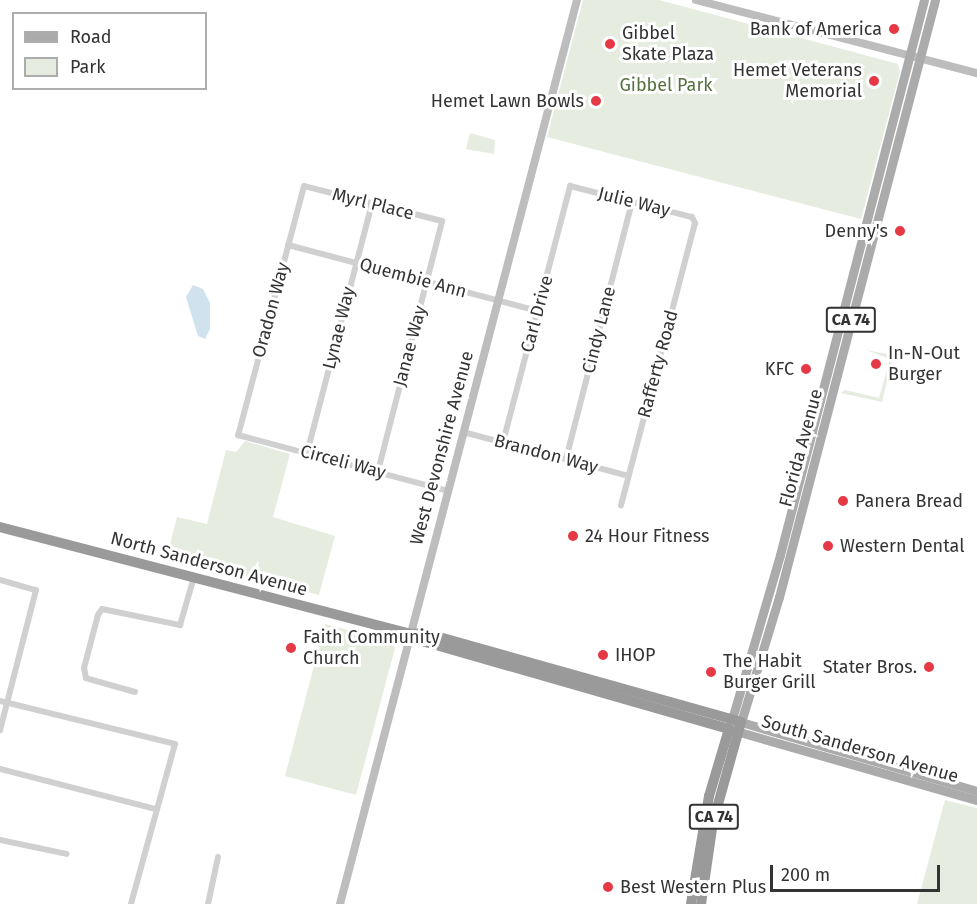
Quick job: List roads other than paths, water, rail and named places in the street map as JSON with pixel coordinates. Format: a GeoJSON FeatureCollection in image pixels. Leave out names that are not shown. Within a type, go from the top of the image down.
{"type":"FeatureCollection","features":[{"type":"Feature","properties":{"kind":"highway","name":"North Sanderson Avenue"},"geometry":{"type":"LineString","coordinates":[[0,527],[410,634],[422,641],[616,697],[734,725]]}},
{"type":"Feature","properties":{"kind":"highway","name":"North Sanderson Avenue"},"geometry":{"type":"LineString","coordinates":[[410,634],[425,633],[643,694],[734,725]]}},
{"type":"Feature","properties":{"kind":"highway"},"geometry":{"type":"LineString","coordinates":[[643,694],[617,692],[616,697],[653,702],[657,698]]}},
{"type":"Feature","properties":{"kind":"highway","name":"Florida Avenue"},"geometry":{"type":"LineString","coordinates":[[695,904],[734,725]]}},
{"type":"Feature","properties":{"kind":"main road","name":"Florida Avenue"},"geometry":{"type":"LineString","coordinates":[[734,725],[924,0]]}},
{"type":"Feature","properties":{"kind":"main road","name":"Florida Avenue"},"geometry":{"type":"LineString","coordinates":[[734,725],[779,597],[935,0]]}},
{"type":"Feature","properties":{"kind":"main road"},"geometry":{"type":"LineString","coordinates":[[864,229],[868,241],[863,259],[865,266]]}},
{"type":"Feature","properties":{"kind":"main road"},"geometry":{"type":"LineString","coordinates":[[849,328],[855,285],[851,282]]}},
{"type":"Feature","properties":{"kind":"main road","name":"South Sanderson Avenue"},"geometry":{"type":"LineString","coordinates":[[734,725],[817,754],[977,800]]}},
{"type":"Feature","properties":{"kind":"main road","name":"South Sanderson Avenue"},"geometry":{"type":"LineString","coordinates":[[734,725],[977,790]]}},
{"type":"Feature","properties":{"kind":"main road"},"geometry":{"type":"LineString","coordinates":[[817,754],[861,762],[868,759]]}},
{"type":"Feature","properties":{"kind":"main road"},"geometry":{"type":"LineString","coordinates":[[872,770],[876,766],[932,777]]}},
{"type":"Feature","properties":{"kind":"main road"},"geometry":{"type":"LineString","coordinates":[[943,790],[964,787]]}},
{"type":"Feature","properties":{"kind":"street","name":"West Devonshire Avenue"},"geometry":{"type":"LineString","coordinates":[[340,904],[577,0]]}},
{"type":"Feature","properties":{"kind":"street"},"geometry":{"type":"LineString","coordinates":[[696,0],[977,73]]}},
{"type":"Feature","properties":{"kind":"street","name":"Myrl Place"},"geometry":{"type":"LineString","coordinates":[[303,186],[442,221]]}},
{"type":"Feature","properties":{"kind":"street","name":"Oradon Way"},"geometry":{"type":"LineString","coordinates":[[238,435],[303,186]]}},
{"type":"Feature","properties":{"kind":"street","name":"Julie Way"},"geometry":{"type":"LineString","coordinates":[[570,186],[692,217],[695,223]]}},
{"type":"Feature","properties":{"kind":"street","name":"Carl Drive"},"geometry":{"type":"LineString","coordinates":[[503,442],[570,186]]}},
{"type":"Feature","properties":{"kind":"street","name":"Cindy Lane"},"geometry":{"type":"LineString","coordinates":[[566,459],[632,202]]}},
{"type":"Feature","properties":{"kind":"street","name":"Lynae Way"},"geometry":{"type":"LineString","coordinates":[[307,453],[372,204]]}},
{"type":"Feature","properties":{"kind":"street","name":"Janae Way"},"geometry":{"type":"LineString","coordinates":[[378,471],[442,221]]}},
{"type":"Feature","properties":{"kind":"street","name":"Rafferty Road"},"geometry":{"type":"LineString","coordinates":[[621,505],[695,223]]}},
{"type":"Feature","properties":{"kind":"street","name":"Quembie Ann"},"geometry":{"type":"LineString","coordinates":[[288,245],[537,311]]}},
{"type":"Feature","properties":{"kind":"street","name":"Brandon Way"},"geometry":{"type":"LineString","coordinates":[[463,432],[628,476]]}},
{"type":"Feature","properties":{"kind":"street","name":"Circeli Way"},"geometry":{"type":"LineString","coordinates":[[238,435],[448,491]]}},
{"type":"Feature","properties":{"kind":"street"},"geometry":{"type":"LineString","coordinates":[[135,692],[86,678],[84,668],[102,609],[180,625],[194,577]]}},
{"type":"Feature","properties":{"kind":"street"},"geometry":{"type":"LineString","coordinates":[[0,580],[36,590],[4,702],[0,730]]}},
{"type":"Feature","properties":{"kind":"street"},"geometry":{"type":"LineString","coordinates":[[4,702],[175,744],[131,904]]}},
{"type":"Feature","properties":{"kind":"street"},"geometry":{"type":"LineString","coordinates":[[0,769],[156,809]]}},
{"type":"Feature","properties":{"kind":"street"},"geometry":{"type":"LineString","coordinates":[[0,840],[67,854]]}},
{"type":"Feature","properties":{"kind":"street"},"geometry":{"type":"LineString","coordinates":[[208,904],[218,857]]}},
{"type":"Feature","properties":{"kind":"water"},"geometry":{"type":"Polygon","coordinates":[[[193,285],[203,289],[210,303],[210,329],[205,339],[198,336],[186,297],[193,285]]]}},
{"type":"Feature","properties":{"kind":"place","name":"Bank of America"},"geometry":{"type":"Point","coordinates":[894,29]}},
{"type":"Feature","properties":{"kind":"place","name":"Gibbel Skate Plaza"},"geometry":{"type":"Point","coordinates":[610,44]}},
{"type":"Feature","properties":{"kind":"place","name":"Hemet Veterans Memorial"},"geometry":{"type":"Point","coordinates":[874,81]}},
{"type":"Feature","properties":{"kind":"place","name":"Hemet Lawn Bowls"},"geometry":{"type":"Point","coordinates":[596,101]}},
{"type":"Feature","properties":{"kind":"place","name":"Denny's"},"geometry":{"type":"Point","coordinates":[900,231]}},
{"type":"Feature","properties":{"kind":"place","name":"In-N-Out Burger"},"geometry":{"type":"Point","coordinates":[876,364]}},
{"type":"Feature","properties":{"kind":"place","name":"KFC"},"geometry":{"type":"Point","coordinates":[806,369]}},
{"type":"Feature","properties":{"kind":"place","name":"Panera Bread"},"geometry":{"type":"Point","coordinates":[843,501]}},
{"type":"Feature","properties":{"kind":"place","name":"24 Hour Fitness"},"geometry":{"type":"Point","coordinates":[573,536]}},
{"type":"Feature","properties":{"kind":"place","name":"Western Dental"},"geometry":{"type":"Point","coordinates":[828,546]}},
{"type":"Feature","properties":{"kind":"place","name":"Faith Community Church"},"geometry":{"type":"Point","coordinates":[291,648]}},
{"type":"Feature","properties":{"kind":"place","name":"IHOP"},"geometry":{"type":"Point","coordinates":[603,655]}},
{"type":"Feature","properties":{"kind":"place","name":"Stater Bros."},"geometry":{"type":"Point","coordinates":[929,667]}},
{"type":"Feature","properties":{"kind":"place","name":"The Habit Burger Grill"},"geometry":{"type":"Point","coordinates":[711,672]}},
{"type":"Feature","properties":{"kind":"place","name":"Best Western Plus"},"geometry":{"type":"Point","coordinates":[608,887]}},
{"type":"Feature","properties":{"kind":"park label","name":"Gibbel Park"},"geometry":{"type":"Point","coordinates":[666,85]}}]}
